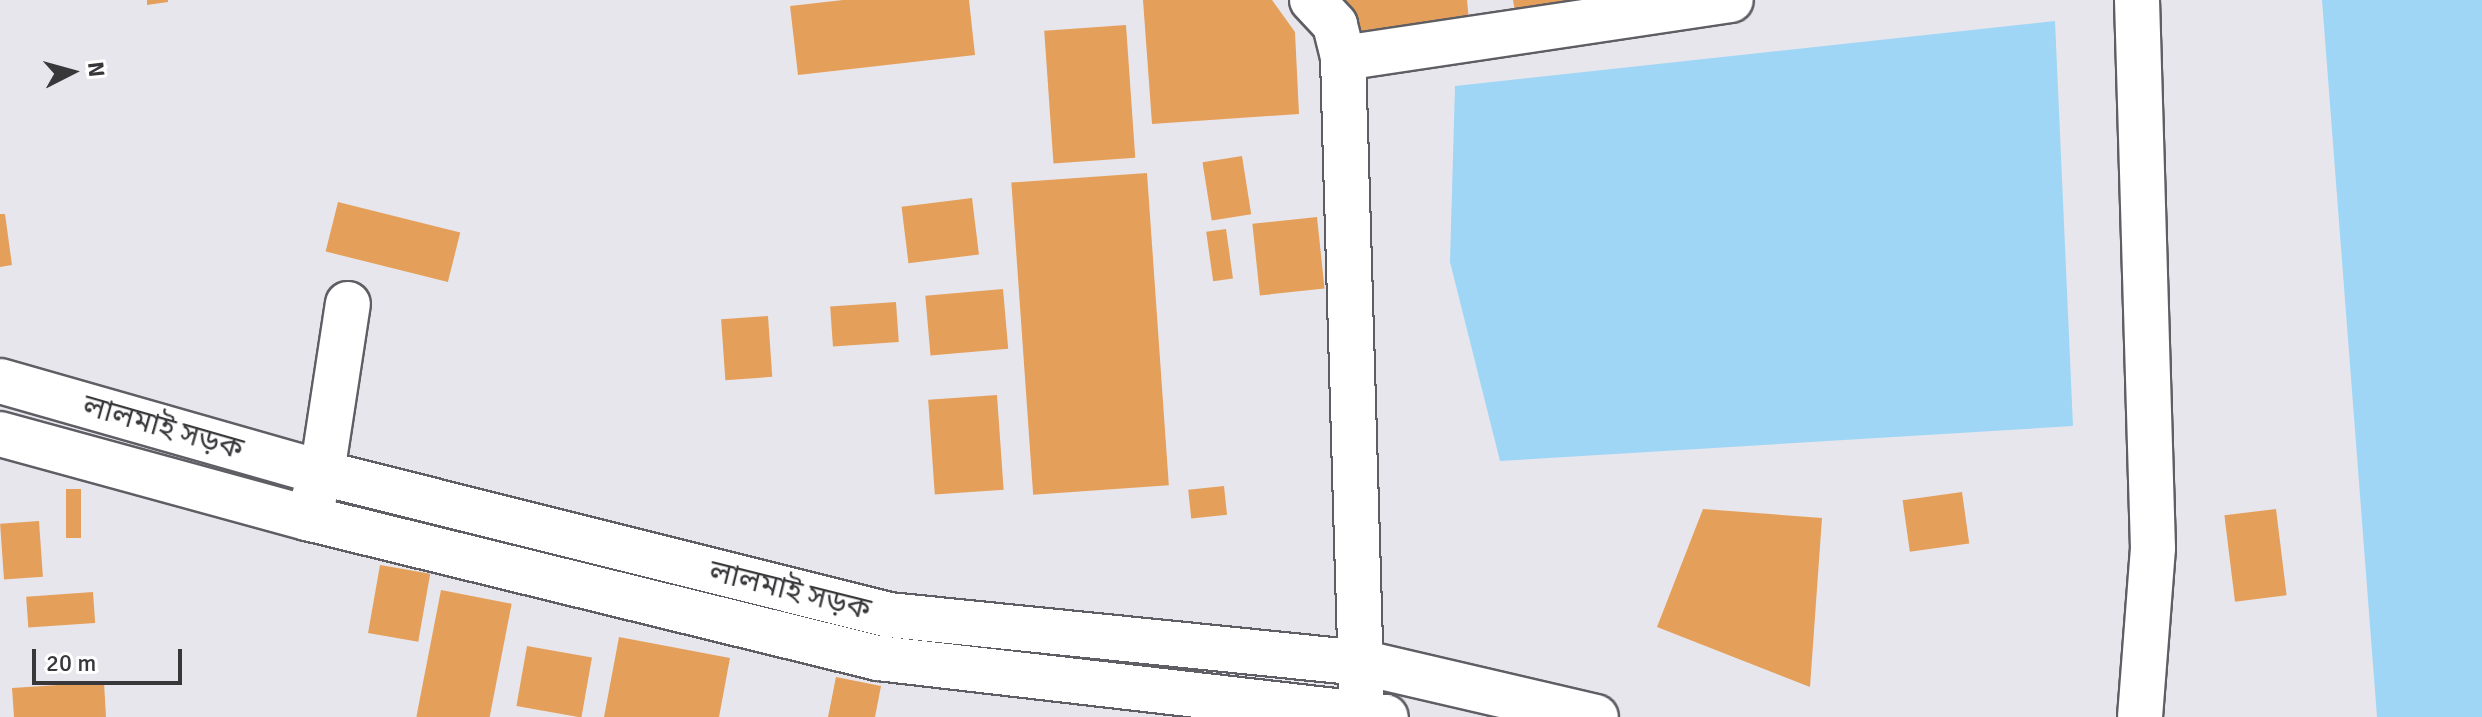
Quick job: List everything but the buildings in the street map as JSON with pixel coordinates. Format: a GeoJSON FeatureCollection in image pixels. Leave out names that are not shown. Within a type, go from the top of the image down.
{"type":"FeatureCollection","features":[{"type":"Feature","properties":{"kind":"main road"},"geometry":{"type":"LineString","coordinates":[[1312,0],[1335,25],[1343,58],[1364,663],[1374,715]]}},
{"type":"Feature","properties":{"kind":"main road"},"geometry":{"type":"LineString","coordinates":[[1343,58],[1731,0]]}},
{"type":"Feature","properties":{"kind":"main road"},"geometry":{"type":"LineString","coordinates":[[2137,0],[2153,548],[2140,717]]}},
{"type":"Feature","properties":{"kind":"main road"},"geometry":{"type":"LineString","coordinates":[[307,518],[322,473],[348,304]]}},
{"type":"Feature","properties":{"kind":"main road","name":"লালমাই সড়ক"},"geometry":{"type":"LineString","coordinates":[[0,381],[322,473],[889,615],[1364,663],[1596,717]]}},
{"type":"Feature","properties":{"kind":"main road","name":"লালমাই সড়ক"},"geometry":{"type":"LineString","coordinates":[[0,434],[307,518],[878,658],[1374,715]]}},
{"type":"Feature","properties":{"kind":"water"},"geometry":{"type":"Polygon","coordinates":[[[2322,0],[2482,0],[2482,717],[2377,717],[2322,0]]]}},
{"type":"Feature","properties":{"kind":"water"},"geometry":{"type":"Polygon","coordinates":[[[2055,21],[2073,426],[1500,461],[1450,262],[1455,86],[2055,21]]]}}]}
